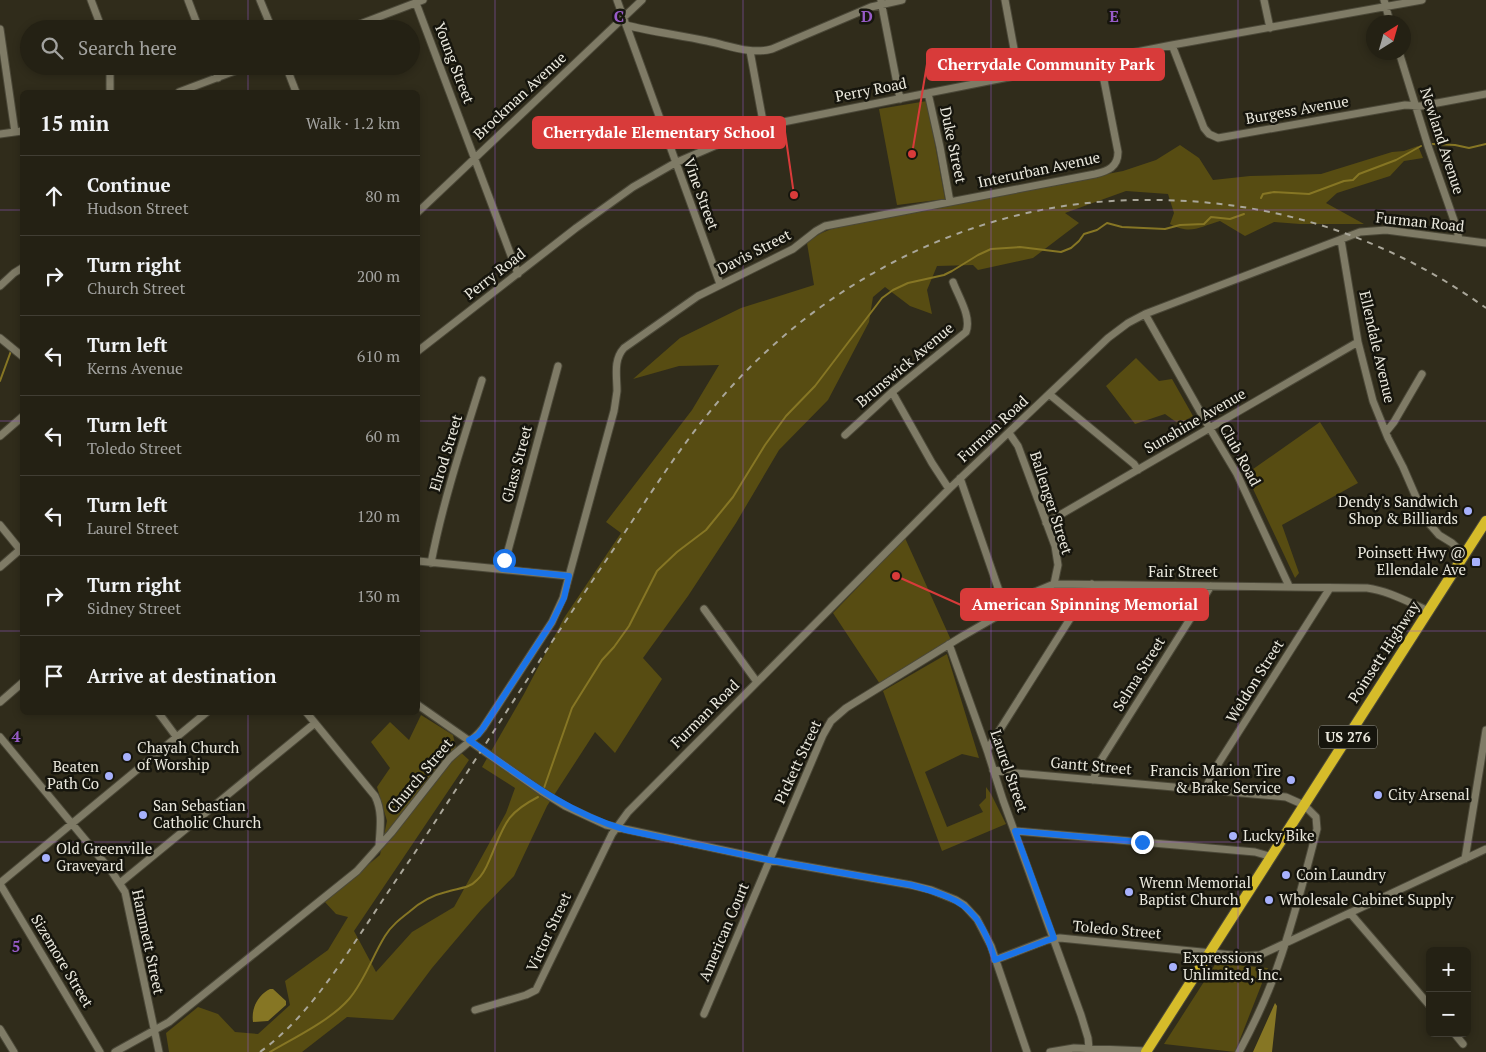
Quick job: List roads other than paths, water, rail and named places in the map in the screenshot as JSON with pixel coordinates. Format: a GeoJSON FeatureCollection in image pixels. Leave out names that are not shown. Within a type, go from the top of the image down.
{"type":"FeatureCollection","features":[{"type":"Feature","properties":{"kind":"highway","name":"Poinsett Highway"},"geometry":{"type":"LineString","coordinates":[[1146,1052],[1486,521]]}},
{"type":"Feature","properties":{"kind":"street"},"geometry":{"type":"LineString","coordinates":[[91,0],[99,20]]}},
{"type":"Feature","properties":{"kind":"street"},"geometry":{"type":"LineString","coordinates":[[188,0],[196,20]]}},
{"type":"Feature","properties":{"kind":"street"},"geometry":{"type":"LineString","coordinates":[[260,0],[268,20]]}},
{"type":"Feature","properties":{"kind":"street","name":"Vine Street"},"geometry":{"type":"LineString","coordinates":[[617,0],[720,284]]}},
{"type":"Feature","properties":{"kind":"street","name":"Brockman Avenue"},"geometry":{"type":"LineString","coordinates":[[420,210],[642,0]]}},
{"type":"Feature","properties":{"kind":"street"},"geometry":{"type":"LineString","coordinates":[[626,25],[659,33],[705,40],[750,51],[772,49],[882,2],[902,0]]}},
{"type":"Feature","properties":{"kind":"street"},"geometry":{"type":"LineString","coordinates":[[1005,0],[1019,76]]}},
{"type":"Feature","properties":{"kind":"street"},"geometry":{"type":"LineString","coordinates":[[1264,0],[1270,28]]}},
{"type":"Feature","properties":{"kind":"street","name":"Perry Road"},"geometry":{"type":"LineString","coordinates":[[420,349],[615,200],[675,163],[722,141],[764,127],[807,116],[1270,28],[1385,3],[1422,0]]}},
{"type":"Feature","properties":{"kind":"street"},"geometry":{"type":"LineString","coordinates":[[370,20],[420,1]]}},
{"type":"Feature","properties":{"kind":"street","name":"Young Street"},"geometry":{"type":"LineString","coordinates":[[420,1],[518,274]]}},
{"type":"Feature","properties":{"kind":"street"},"geometry":{"type":"LineString","coordinates":[[882,2],[900,99]]}},
{"type":"Feature","properties":{"kind":"street"},"geometry":{"type":"LineString","coordinates":[[0,29],[19,132],[0,134]]}},
{"type":"Feature","properties":{"kind":"street","name":"Burgess Avenue"},"geometry":{"type":"LineString","coordinates":[[1172,46],[1204,128],[1214,137],[1237,136],[1414,104],[1421,106],[1486,94]]}},
{"type":"Feature","properties":{"kind":"street"},"geometry":{"type":"LineString","coordinates":[[750,51],[764,127]]}},
{"type":"Feature","properties":{"kind":"street","name":"Interurban Avenue"},"geometry":{"type":"LineString","coordinates":[[950,202],[1095,174],[1112,167],[1117,159],[1118,152],[1100,60]]}},
{"type":"Feature","properties":{"kind":"street","name":"Newland Avenue"},"geometry":{"type":"LineString","coordinates":[[1401,60],[1459,239]]}},
{"type":"Feature","properties":{"kind":"street"},"geometry":{"type":"LineString","coordinates":[[110,75],[110,90]]}},
{"type":"Feature","properties":{"kind":"street"},"geometry":{"type":"LineString","coordinates":[[185,90],[226,75]]}},
{"type":"Feature","properties":{"kind":"street"},"geometry":{"type":"LineString","coordinates":[[289,75],[295,90]]}},
{"type":"Feature","properties":{"kind":"street","name":"Duke Street"},"geometry":{"type":"LineString","coordinates":[[928,93],[950,202]]}},
{"type":"Feature","properties":{"kind":"street","name":"Davis Street"},"geometry":{"type":"LineString","coordinates":[[617,359],[624,348],[678,308],[720,284],[793,249],[816,230],[826,226],[950,202]]}},
{"type":"Feature","properties":{"kind":"street","name":"Furman Road"},"geometry":{"type":"LineString","coordinates":[[616,827],[649,790],[948,489],[1108,338],[1128,323],[1146,314],[1360,232],[1376,230],[1486,243]]}},
{"type":"Feature","properties":{"kind":"street","name":"Ellendale Avenue"},"geometry":{"type":"LineString","coordinates":[[1341,240],[1358,342],[1373,401],[1426,520],[1439,535],[1464,554]]}},
{"type":"Feature","properties":{"kind":"street"},"geometry":{"type":"LineString","coordinates":[[0,286],[8,277],[20,269]]}},
{"type":"Feature","properties":{"kind":"street","name":"Brunswick Avenue"},"geometry":{"type":"LineString","coordinates":[[845,435],[892,392],[966,332],[968,326],[967,318],[953,282]]}},
{"type":"Feature","properties":{"kind":"street","name":"Club Road"},"geometry":{"type":"LineString","coordinates":[[1146,314],[1237,474],[1289,586]]}},
{"type":"Feature","properties":{"kind":"street"},"geometry":{"type":"LineString","coordinates":[[0,338],[20,354]]}},
{"type":"Feature","properties":{"kind":"street","name":"Sunshine Avenue"},"geometry":{"type":"LineString","coordinates":[[1046,523],[1358,342]]}},
{"type":"Feature","properties":{"kind":"street","name":"Church Street"},"geometry":{"type":"LineString","coordinates":[[115,1052],[169,1022],[366,863],[449,759],[469,740],[478,735],[552,622],[564,598],[614,412],[617,390],[617,359]]}},
{"type":"Feature","properties":{"kind":"street","name":"Glass Street"},"geometry":{"type":"LineString","coordinates":[[503,569],[558,366]]}},
{"type":"Feature","properties":{"kind":"street"},"geometry":{"type":"LineString","coordinates":[[1386,432],[1394,422],[1422,374]]}},
{"type":"Feature","properties":{"kind":"street","name":"Elrod Street"},"geometry":{"type":"LineString","coordinates":[[431,563],[437,531],[482,380]]}},
{"type":"Feature","properties":{"kind":"street"},"geometry":{"type":"LineString","coordinates":[[892,392],[948,489]]}},
{"type":"Feature","properties":{"kind":"street"},"geometry":{"type":"LineString","coordinates":[[1049,394],[1134,464],[1138,470]]}},
{"type":"Feature","properties":{"kind":"street"},"geometry":{"type":"LineString","coordinates":[[0,436],[20,419]]}},
{"type":"Feature","properties":{"kind":"street","name":"Ballenger Street"},"geometry":{"type":"LineString","coordinates":[[1009,433],[1018,446],[1056,553],[1058,569],[1054,584]]}},
{"type":"Feature","properties":{"kind":"street"},"geometry":{"type":"LineString","coordinates":[[960,478],[1006,611]]}},
{"type":"Feature","properties":{"kind":"street"},"geometry":{"type":"LineString","coordinates":[[0,525],[20,548]]}},
{"type":"Feature","properties":{"kind":"street"},"geometry":{"type":"LineString","coordinates":[[0,567],[20,552]]}},
{"type":"Feature","properties":{"kind":"street"},"geometry":{"type":"LineString","coordinates":[[420,562],[569,576]]}},
{"type":"Feature","properties":{"kind":"street","name":"Fair Street"},"geometry":{"type":"LineString","coordinates":[[949,644],[1006,611],[1030,594],[1054,584],[1289,586],[1380,590],[1429,611]]}},
{"type":"Feature","properties":{"kind":"street"},"geometry":{"type":"LineString","coordinates":[[988,750],[1092,584]]}},
{"type":"Feature","properties":{"kind":"street","name":"Selma Street"},"geometry":{"type":"LineString","coordinates":[[1092,780],[1101,760],[1211,586]]}},
{"type":"Feature","properties":{"kind":"street","name":"Weldon Street"},"geometry":{"type":"LineString","coordinates":[[1205,790],[1213,772],[1330,588]]}},
{"type":"Feature","properties":{"kind":"street"},"geometry":{"type":"LineString","coordinates":[[704,609],[758,682]]}},
{"type":"Feature","properties":{"kind":"street","name":"Laurel Street"},"geometry":{"type":"LineString","coordinates":[[949,644],[1082,1015],[1089,1048]]}},
{"type":"Feature","properties":{"kind":"street","name":"Pickett Street"},"geometry":{"type":"LineString","coordinates":[[769,860],[823,735],[831,721],[846,708],[949,644]]}},
{"type":"Feature","properties":{"kind":"street"},"geometry":{"type":"LineString","coordinates":[[0,702],[20,685]]}},
{"type":"Feature","properties":{"kind":"street"},"geometry":{"type":"LineString","coordinates":[[420,706],[541,791],[586,816],[616,827],[769,860],[911,885],[948,896],[964,905],[978,918],[985,931],[1027,1052]]}},
{"type":"Feature","properties":{"kind":"street"},"geometry":{"type":"LineString","coordinates":[[160,715],[178,738]]}},
{"type":"Feature","properties":{"kind":"street"},"geometry":{"type":"LineString","coordinates":[[0,884],[205,715]]}},
{"type":"Feature","properties":{"kind":"street"},"geometry":{"type":"LineString","coordinates":[[308,715],[375,796],[380,816],[378,846]]}},
{"type":"Feature","properties":{"kind":"street"},"geometry":{"type":"LineString","coordinates":[[120,883],[315,723]]}},
{"type":"Feature","properties":{"kind":"street"},"geometry":{"type":"LineString","coordinates":[[1465,859],[1486,730]]}},
{"type":"Feature","properties":{"kind":"street","name":"Hammett Street"},"geometry":{"type":"LineString","coordinates":[[0,738],[120,883],[126,895],[158,1052]]}},
{"type":"Feature","properties":{"kind":"street","name":"Gantt Street"},"geometry":{"type":"LineString","coordinates":[[993,770],[1286,797],[1304,805]]}},
{"type":"Feature","properties":{"kind":"street"},"geometry":{"type":"LineString","coordinates":[[1239,1052],[1259,1012],[1285,944],[1318,826],[1316,817],[1304,805]]}},
{"type":"Feature","properties":{"kind":"street","name":"Victor Street"},"geometry":{"type":"LineString","coordinates":[[475,1010],[525,996],[536,990],[616,827]]}},
{"type":"Feature","properties":{"kind":"street"},"geometry":{"type":"LineString","coordinates":[[1015,831],[1255,852],[1272,856]]}},
{"type":"Feature","properties":{"kind":"street","name":"Toledo Street"},"geometry":{"type":"LineString","coordinates":[[995,960],[1054,938],[1253,956],[1266,953],[1486,849]]}},
{"type":"Feature","properties":{"kind":"street","name":"American Court"},"geometry":{"type":"LineString","coordinates":[[704,1014],[769,860]]}},
{"type":"Feature","properties":{"kind":"street","name":"Sizemore Street"},"geometry":{"type":"LineString","coordinates":[[0,884],[100,1052]]}},
{"type":"Feature","properties":{"kind":"street"},"geometry":{"type":"LineString","coordinates":[[1350,913],[1426,1001]]}},
{"type":"Feature","properties":{"kind":"street"},"geometry":{"type":"LineString","coordinates":[[0,1030],[14,1052]]}},
{"type":"Feature","properties":{"kind":"street"},"geometry":{"type":"LineString","coordinates":[[1457,1037],[1463,1044]]}},
{"type":"Feature","properties":{"kind":"street"},"geometry":{"type":"LineString","coordinates":[[1050,1052],[1074,1048],[1089,1048],[1146,1052]]}},
{"type":"Feature","properties":{"kind":"waterway"},"geometry":{"type":"LineString","coordinates":[[1432,144],[1469,148],[1486,144]]}},
{"type":"Feature","properties":{"kind":"waterway"},"geometry":{"type":"LineString","coordinates":[[1261,198],[1263,194],[1274,192],[1309,194],[1344,181],[1353,180],[1359,174],[1396,160],[1421,146]]}},
{"type":"Feature","properties":{"kind":"waterway"},"geometry":{"type":"LineString","coordinates":[[544,788],[572,708],[602,660],[629,626],[657,571],[677,552],[706,530],[733,497],[765,445],[786,416],[815,386],[882,298],[908,283],[944,275],[991,249],[1020,247],[1061,252],[1071,248],[1084,234],[1097,230],[1107,223],[1122,227],[1165,229],[1180,225],[1204,224],[1211,217],[1230,219],[1244,214]]}},
{"type":"Feature","properties":{"kind":"waterway"},"geometry":{"type":"LineString","coordinates":[[0,381],[11,351]]}},
{"type":"Feature","properties":{"kind":"waterway"},"geometry":{"type":"LineString","coordinates":[[270,1052],[312,1028],[349,999],[360,984],[387,932],[402,917],[431,897],[467,887],[474,883],[486,868],[508,820],[520,808],[538,797]]}},
{"type":"Feature","properties":{"kind":"railway"},"geometry":{"type":"LineString","coordinates":[[260,1052],[289,1028],[336,970],[645,502],[698,427],[751,366],[794,328],[840,293],[890,264],[943,239],[997,221],[1054,208],[1112,201],[1163,200],[1212,203],[1261,210],[1355,237],[1400,256],[1443,280],[1486,308]]}},
{"type":"Feature","properties":{"kind":"place","name":"Cherrydale Community Park"},"geometry":{"type":"Point","coordinates":[912,154]}},
{"type":"Feature","properties":{"kind":"place","name":"Cherrydale Elementary School"},"geometry":{"type":"Point","coordinates":[794,195]}},
{"type":"Feature","properties":{"kind":"place","name":"Dendy's Sandwich Shop & Billiards"},"geometry":{"type":"Point","coordinates":[1468,511]}},
{"type":"Feature","properties":{"kind":"place","name":"Poinsett Hwy @ Ellendale Ave"},"geometry":{"type":"Point","coordinates":[1476,562]}},
{"type":"Feature","properties":{"kind":"place","name":"American Spinning Memorial"},"geometry":{"type":"Point","coordinates":[896,576]}},
{"type":"Feature","properties":{"kind":"place","name":"Chayah Church of Worship"},"geometry":{"type":"Point","coordinates":[127,757]}},
{"type":"Feature","properties":{"kind":"place","name":"Beaten Path Co"},"geometry":{"type":"Point","coordinates":[109,776]}},
{"type":"Feature","properties":{"kind":"place","name":"Francis Marion Tire & Brake Service"},"geometry":{"type":"Point","coordinates":[1291,780]}},
{"type":"Feature","properties":{"kind":"place","name":"City Arsenal"},"geometry":{"type":"Point","coordinates":[1378,795]}},
{"type":"Feature","properties":{"kind":"place","name":"San Sebastian Catholic Church"},"geometry":{"type":"Point","coordinates":[143,815]}},
{"type":"Feature","properties":{"kind":"place","name":"Lucky Bike"},"geometry":{"type":"Point","coordinates":[1233,836]}},
{"type":"Feature","properties":{"kind":"place","name":"Old Greenville Graveyard"},"geometry":{"type":"Point","coordinates":[46,858]}},
{"type":"Feature","properties":{"kind":"place","name":"Coin Laundry"},"geometry":{"type":"Point","coordinates":[1286,875]}},
{"type":"Feature","properties":{"kind":"place","name":"Wrenn Memorial Baptist Church"},"geometry":{"type":"Point","coordinates":[1129,892]}},
{"type":"Feature","properties":{"kind":"place","name":"Wholesale Cabinet Supply"},"geometry":{"type":"Point","coordinates":[1269,900]}},
{"type":"Feature","properties":{"kind":"place","name":"Expressions Unlimited, Inc."},"geometry":{"type":"Point","coordinates":[1173,967]}}]}
